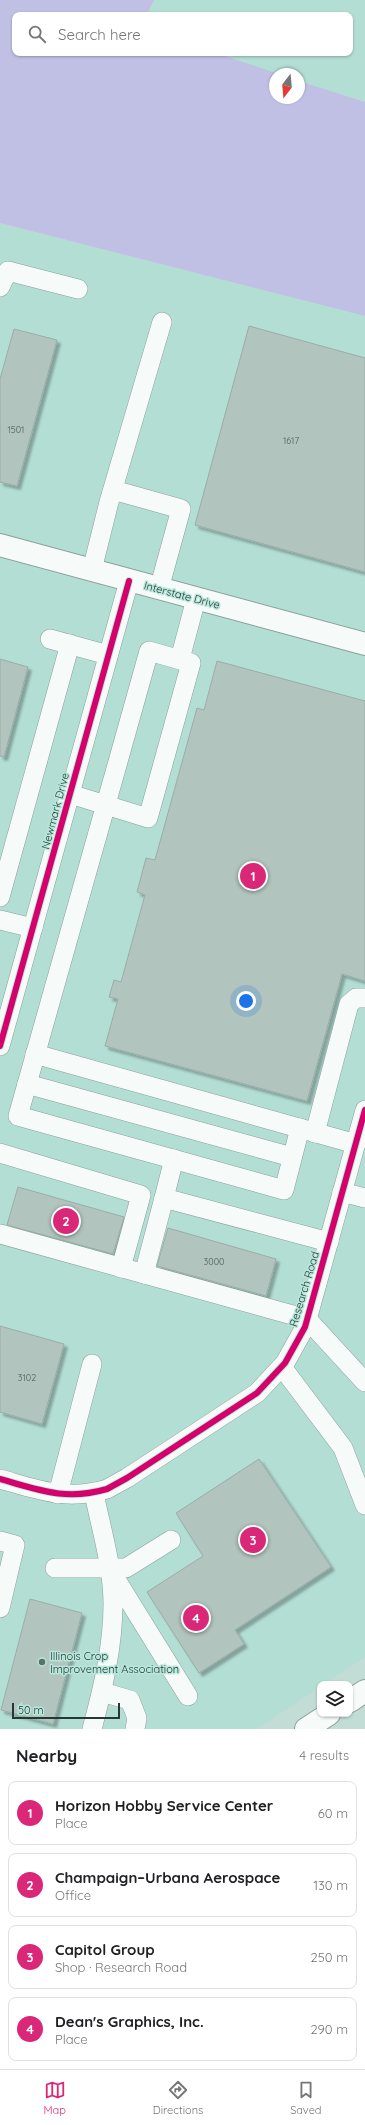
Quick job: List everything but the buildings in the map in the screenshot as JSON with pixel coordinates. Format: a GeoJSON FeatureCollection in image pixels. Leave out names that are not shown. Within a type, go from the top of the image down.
{"type":"FeatureCollection","features":[{"type":"Feature","properties":{"kind":"main road","name":"Interstate Drive"},"geometry":{"type":"LineString","coordinates":[[0,545],[365,644]]}},
{"type":"Feature","properties":{"kind":"main road"},"geometry":{"type":"LineString","coordinates":[[353,1699],[365,1691]]}},
{"type":"Feature","properties":{"kind":"main road"},"geometry":{"type":"LineString","coordinates":[[306,1729],[324,1717]]}},
{"type":"Feature","properties":{"kind":"street"},"geometry":{"type":"LineString","coordinates":[[0,287],[8,271],[78,290]]}},
{"type":"Feature","properties":{"kind":"street"},"geometry":{"type":"LineString","coordinates":[[92,570],[113,490],[162,322]]}},
{"type":"Feature","properties":{"kind":"street"},"geometry":{"type":"LineString","coordinates":[[113,490],[181,509],[159,589]]}},
{"type":"Feature","properties":{"kind":"street","name":"Newmark Drive"},"geometry":{"type":"LineString","coordinates":[[0,1046],[129,581]]}},
{"type":"Feature","properties":{"kind":"street"},"geometry":{"type":"LineString","coordinates":[[180,659],[196,599]]}},
{"type":"Feature","properties":{"kind":"street"},"geometry":{"type":"LineString","coordinates":[[50,639],[108,655]]}},
{"type":"Feature","properties":{"kind":"street"},"geometry":{"type":"LineString","coordinates":[[0,897],[70,644]]}},
{"type":"Feature","properties":{"kind":"street"},"geometry":{"type":"LineString","coordinates":[[70,794],[106,805],[148,818],[191,662],[149,651],[106,805],[35,1054],[18,1116],[284,1190],[292,1157],[307,1131],[349,1004],[356,998],[365,998]]}},
{"type":"Feature","properties":{"kind":"street"},"geometry":{"type":"LineString","coordinates":[[0,920],[33,928]]}},
{"type":"Feature","properties":{"kind":"street"},"geometry":{"type":"LineString","coordinates":[[35,1054],[356,1144]]}},
{"type":"Feature","properties":{"kind":"street"},"geometry":{"type":"LineString","coordinates":[[27,1084],[292,1157]]}},
{"type":"Feature","properties":{"kind":"street","name":"Research Road"},"geometry":{"type":"LineString","coordinates":[[0,1479],[58,1494],[74,1496],[94,1493],[107,1489],[127,1478],[211,1424],[256,1393],[282,1367],[297,1344],[307,1319],[365,1110]]}},
{"type":"Feature","properties":{"kind":"street"},"geometry":{"type":"LineString","coordinates":[[0,1153],[141,1195],[121,1268]]}},
{"type":"Feature","properties":{"kind":"street"},"geometry":{"type":"LineString","coordinates":[[144,1274],[174,1160]]}},
{"type":"Feature","properties":{"kind":"street"},"geometry":{"type":"LineString","coordinates":[[342,1192],[365,1198]]}},
{"type":"Feature","properties":{"kind":"street"},"geometry":{"type":"LineString","coordinates":[[164,1198],[329,1242]]}},
{"type":"Feature","properties":{"kind":"street"},"geometry":{"type":"LineString","coordinates":[[0,1234],[307,1319],[361,1372]]}},
{"type":"Feature","properties":{"kind":"street"},"geometry":{"type":"LineString","coordinates":[[58,1494],[92,1364]]}},
{"type":"Feature","properties":{"kind":"street"},"geometry":{"type":"LineString","coordinates":[[282,1367],[343,1448],[365,1505]]}},
{"type":"Feature","properties":{"kind":"street"},"geometry":{"type":"LineString","coordinates":[[92,1729],[102,1692],[111,1644],[113,1603],[109,1569],[94,1493]]}},
{"type":"Feature","properties":{"kind":"street"},"geometry":{"type":"LineString","coordinates":[[55,1568],[126,1568],[171,1540]]}},
{"type":"Feature","properties":{"kind":"street"},"geometry":{"type":"LineString","coordinates":[[0,1541],[15,1545],[0,1608]]}},
{"type":"Feature","properties":{"kind":"street"},"geometry":{"type":"LineString","coordinates":[[109,1569],[188,1696]]}},
{"type":"Feature","properties":{"kind":"street"},"geometry":{"type":"LineString","coordinates":[[102,1692],[130,1700],[137,1718],[135,1729]]}},
{"type":"Feature","properties":{"kind":"shaded area"},"geometry":{"type":"Polygon","coordinates":[[[0,0],[154,0],[148,12],[12,12],[12,56],[225,56],[269,71],[269,104],[305,104],[305,83],[365,102],[365,316],[0,223],[0,0]]]}},
{"type":"Feature","properties":{"kind":"shaded area"},"geometry":{"type":"Polygon","coordinates":[[[154,0],[365,0],[365,102],[305,83],[305,68],[269,68],[269,71],[225,56],[353,56],[353,12],[148,12],[154,0]]]}},
{"type":"Feature","properties":{"kind":"shaded area"},"geometry":{"type":"Polygon","coordinates":[[[0,223],[365,316],[365,1657],[329,1681],[317,1681],[317,1689],[256,1729],[0,1729],[0,223]]]}},
{"type":"Feature","properties":{"kind":"cycle path"},"geometry":{"type":"LineString","coordinates":[[0,1046],[129,581]]}},
{"type":"Feature","properties":{"kind":"cycle path"},"geometry":{"type":"LineString","coordinates":[[0,1479],[53,1493],[78,1494],[107,1489],[127,1478],[257,1393],[285,1363],[305,1327],[365,1110]]}},
{"type":"Feature","properties":{"kind":"place","name":"Horizon Hobby Service Center"},"geometry":{"type":"Point","coordinates":[253,876]}},
{"type":"Feature","properties":{"kind":"place","name":"Champaign–Urbana Aerospace"},"geometry":{"type":"Point","coordinates":[66,1221]}},
{"type":"Feature","properties":{"kind":"place","name":"Capitol Group"},"geometry":{"type":"Point","coordinates":[253,1540]}},
{"type":"Feature","properties":{"kind":"place","name":"Dean's Graphics, Inc."},"geometry":{"type":"Point","coordinates":[196,1618]}},
{"type":"Feature","properties":{"kind":"place","name":"Illinois Crop Improvement Association"},"geometry":{"type":"Point","coordinates":[42,1662]}}]}
